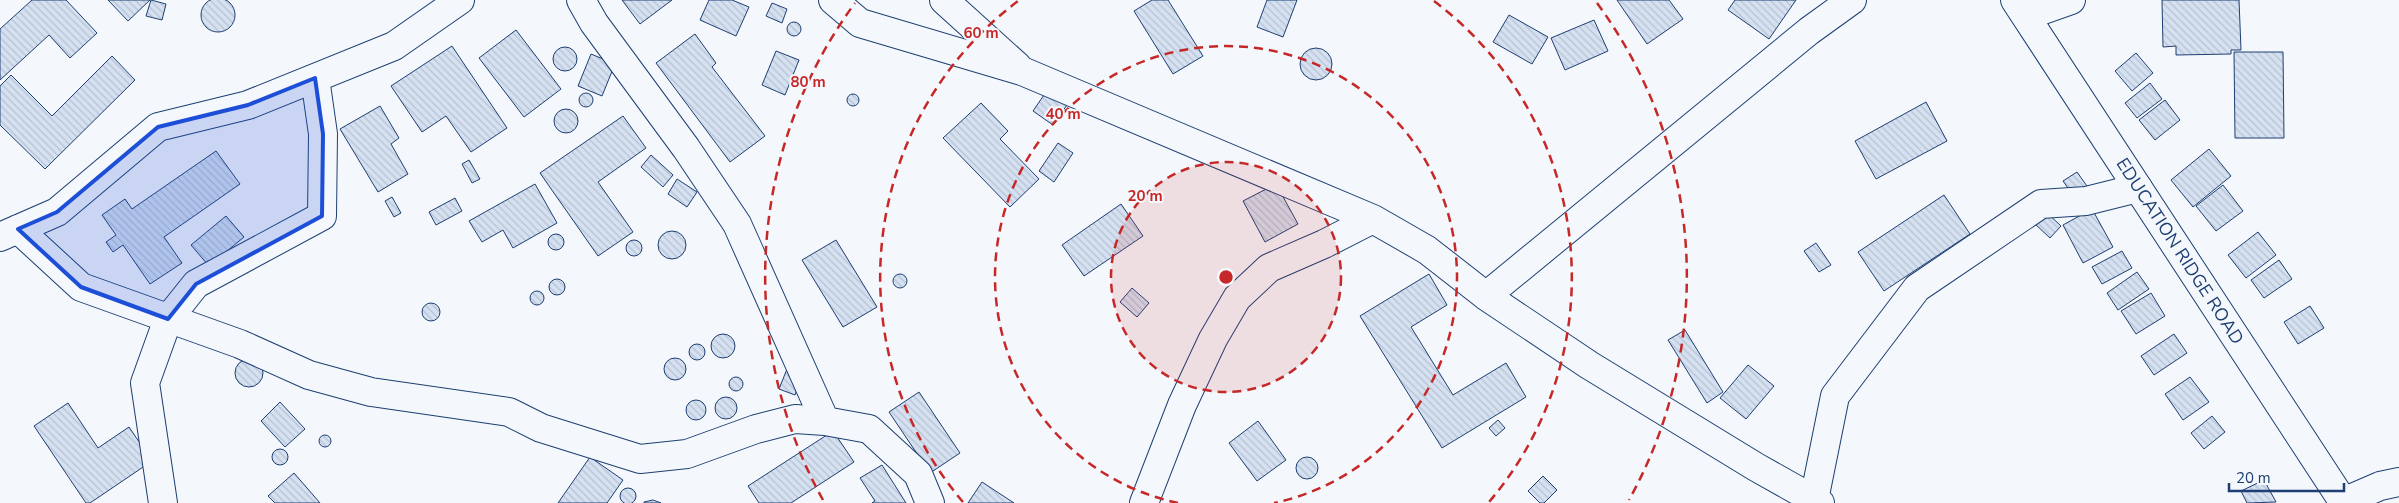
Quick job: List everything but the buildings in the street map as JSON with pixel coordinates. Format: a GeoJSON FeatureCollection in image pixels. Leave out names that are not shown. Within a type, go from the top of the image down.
{"type":"FeatureCollection","features":[{"type":"Feature","properties":{"kind":"street"},"geometry":{"type":"LineString","coordinates":[[460,0],[394,46],[248,105],[158,127],[57,212],[9,233],[81,287],[240,344],[309,375],[371,392],[509,412],[541,428],[640,459],[687,454],[756,429],[795,419],[825,420],[869,429],[918,474],[930,503]]}},
{"type":"Feature","properties":{"kind":"street"},"geometry":{"type":"LineString","coordinates":[[581,0],[594,23],[686,148],[737,224],[825,420]]}},
{"type":"Feature","properties":{"kind":"street"},"geometry":{"type":"LineString","coordinates":[[833,0],[860,23],[1022,71],[1373,219],[1427,250],[1486,296],[1589,365],[1815,502],[1835,396],[1917,288],[2041,204],[2086,201],[2138,188]]}},
{"type":"Feature","properties":{"kind":"street"},"geometry":{"type":"LineString","coordinates":[[944,0],[1022,71]]}},
{"type":"Feature","properties":{"kind":"street"},"geometry":{"type":"LineString","coordinates":[[1486,296],[1809,31],[1852,0]]}},
{"type":"Feature","properties":{"kind":"street"},"geometry":{"type":"LineString","coordinates":[[2020,8],[2071,0]]}},
{"type":"Feature","properties":{"kind":"street","name":"EDUCATION RIDGE ROAD"},"geometry":{"type":"LineString","coordinates":[[2020,8],[2343,502]]}},
{"type":"Feature","properties":{"kind":"street"},"geometry":{"type":"LineString","coordinates":[[163,503],[145,383],[168,319],[196,284],[322,216],[323,134],[315,78]]}},
{"type":"Feature","properties":{"kind":"street"},"geometry":{"type":"LineString","coordinates":[[1144,503],[1182,405],[1213,339],[1237,298],[1269,268],[1324,244],[1373,219]]}},
{"type":"Feature","properties":{"kind":"street"},"geometry":{"type":"LineString","coordinates":[[2343,502],[2380,486],[2399,482]]}},
{"type":"Feature","properties":{"kind":"highlighted area"},"geometry":{"type":"Polygon","coordinates":[[[315,78],[323,134],[322,216],[196,284],[168,319],[81,287],[18,229],[57,212],[158,127],[248,105],[315,78]]]}}]}
